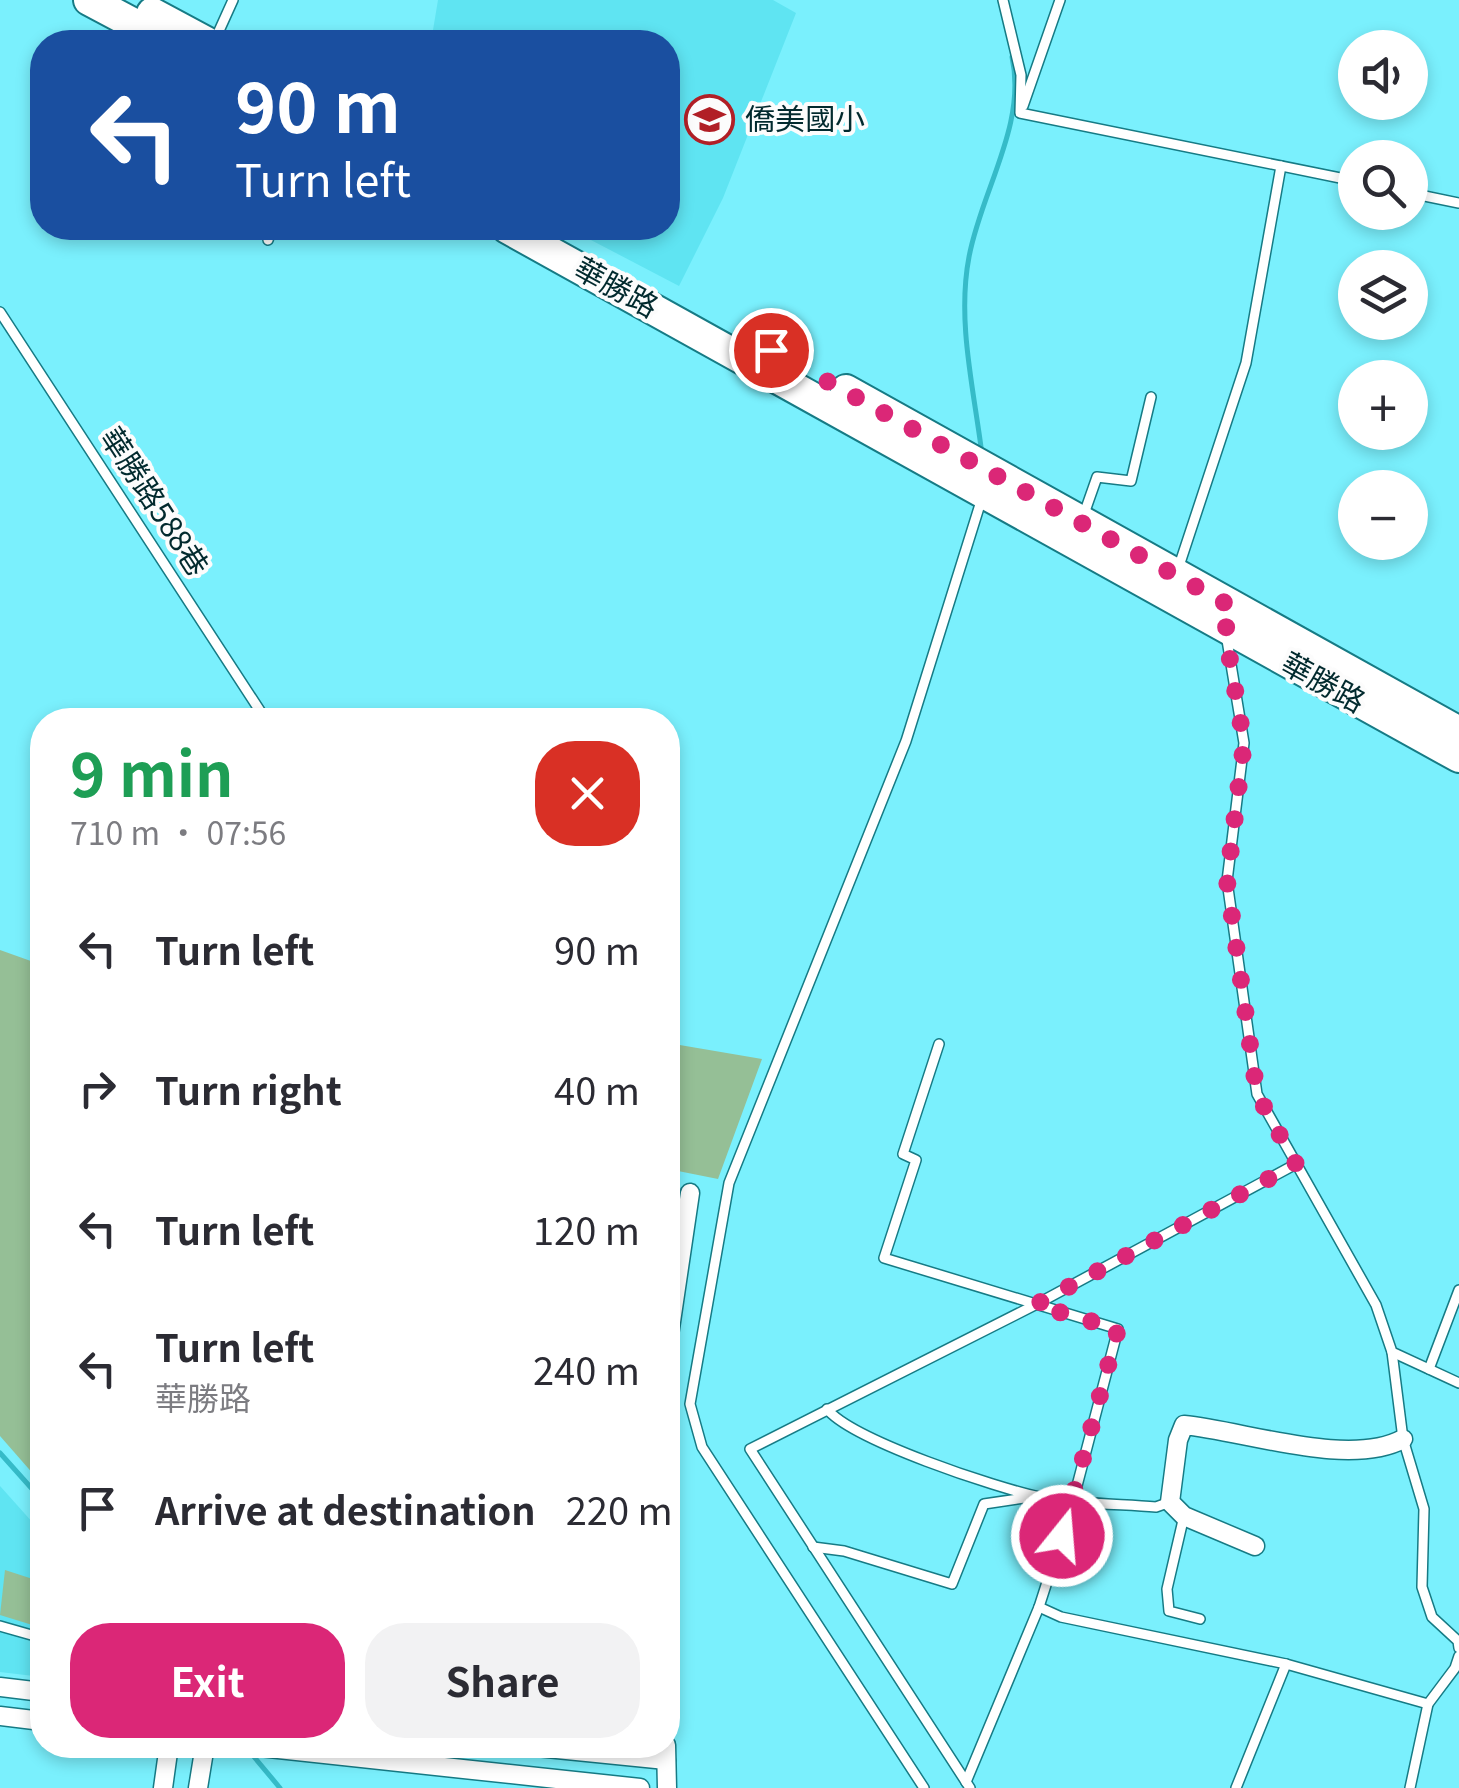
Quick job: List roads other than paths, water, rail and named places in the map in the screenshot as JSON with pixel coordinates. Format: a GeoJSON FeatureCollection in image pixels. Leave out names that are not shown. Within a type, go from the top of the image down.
{"type":"FeatureCollection","features":[{"type":"Feature","properties":{"kind":"main road"},"geometry":{"type":"LineString","coordinates":[[89,0],[145,30]]}},
{"type":"Feature","properties":{"kind":"main road"},"geometry":{"type":"LineString","coordinates":[[128,0],[184,30]]}},
{"type":"Feature","properties":{"kind":"main road","name":"華勝路"},"geometry":{"type":"LineString","coordinates":[[543,240],[1172,584],[1459,757]]}},
{"type":"Feature","properties":{"kind":"main road","name":"華勝路"},"geometry":{"type":"LineString","coordinates":[[990,483],[1081,521],[1172,584]]}},
{"type":"Feature","properties":{"kind":"main road","name":"華勝路"},"geometry":{"type":"LineString","coordinates":[[1230,619],[1459,732]]}},
{"type":"Feature","properties":{"kind":"street"},"geometry":{"type":"LineString","coordinates":[[680,1260],[690,1192]]}},
{"type":"Feature","properties":{"kind":"street"},"geometry":{"type":"LineString","coordinates":[[1255,1546],[1177,1509],[1178,1440],[1184,1426],[1334,1450],[1389,1447],[1403,1439]]}},
{"type":"Feature","properties":{"kind":"street"},"geometry":{"type":"LineString","coordinates":[[0,1687],[30,1691]]}},
{"type":"Feature","properties":{"kind":"street"},"geometry":{"type":"LineString","coordinates":[[0,1716],[30,1720]]}},
{"type":"Feature","properties":{"kind":"street"},"geometry":{"type":"LineString","coordinates":[[163,1788],[167,1758]]}},
{"type":"Feature","properties":{"kind":"street"},"geometry":{"type":"LineString","coordinates":[[198,1788],[203,1758]]}},
{"type":"Feature","properties":{"kind":"street"},"geometry":{"type":"LineString","coordinates":[[360,1758],[640,1788]]}},
{"type":"Feature","properties":{"kind":"street"},"geometry":{"type":"LineString","coordinates":[[666,1758],[667,1788]]}},
{"type":"Feature","properties":{"kind":"lane"},"geometry":{"type":"LineString","coordinates":[[219,30],[233,0]]}},
{"type":"Feature","properties":{"kind":"lane"},"geometry":{"type":"LineString","coordinates":[[1003,0],[1021,75],[1020,113]]}},
{"type":"Feature","properties":{"kind":"lane"},"geometry":{"type":"LineString","coordinates":[[1020,113],[1060,0]]}},
{"type":"Feature","properties":{"kind":"lane"},"geometry":{"type":"LineString","coordinates":[[1020,113],[1338,178]]}},
{"type":"Feature","properties":{"kind":"lane"},"geometry":{"type":"LineString","coordinates":[[1172,584],[1246,363],[1281,166]]}},
{"type":"Feature","properties":{"kind":"lane"},"geometry":{"type":"LineString","coordinates":[[1428,196],[1459,202]]}},
{"type":"Feature","properties":{"kind":"lane","name":"華勝路588巷"},"geometry":{"type":"LineString","coordinates":[[0,312],[258,708]]}},
{"type":"Feature","properties":{"kind":"lane"},"geometry":{"type":"LineString","coordinates":[[1081,521],[1098,477],[1130,482],[1150,396]]}},
{"type":"Feature","properties":{"kind":"lane"},"geometry":{"type":"LineString","coordinates":[[924,1788],[702,1447],[690,1404],[728,1184],[906,740],[990,483]]}},
{"type":"Feature","properties":{"kind":"lane"},"geometry":{"type":"LineString","coordinates":[[1230,619],[1244,743],[1227,881],[1257,1094],[1376,1305],[1392,1352],[1403,1439],[1424,1509],[1422,1587],[1432,1617],[1458,1641],[1459,1648]]}},
{"type":"Feature","properties":{"kind":"lane"},"geometry":{"type":"LineString","coordinates":[[939,1044],[903,1154],[916,1160],[884,1258],[1118,1329],[1073,1501],[1039,1607],[968,1785]]}},
{"type":"Feature","properties":{"kind":"lane"},"geometry":{"type":"LineString","coordinates":[[968,1785],[750,1450],[1035,1305],[1296,1164]]}},
{"type":"Feature","properties":{"kind":"lane"},"geometry":{"type":"LineString","coordinates":[[1428,1368],[1459,1290]]}},
{"type":"Feature","properties":{"kind":"lane"},"geometry":{"type":"LineString","coordinates":[[1392,1352],[1459,1383]]}},
{"type":"Feature","properties":{"kind":"lane"},"geometry":{"type":"LineString","coordinates":[[827,1409],[838,1423],[926,1461],[1037,1496],[1177,1509],[1169,1610],[1200,1619]]}},
{"type":"Feature","properties":{"kind":"lane"},"geometry":{"type":"LineString","coordinates":[[813,1547],[844,1551],[952,1584],[984,1504],[1037,1496]]}},
{"type":"Feature","properties":{"kind":"lane"},"geometry":{"type":"LineString","coordinates":[[1039,1607],[1061,1617],[1286,1664],[1428,1704]]}},
{"type":"Feature","properties":{"kind":"lane"},"geometry":{"type":"LineString","coordinates":[[0,1626],[30,1635]]}},
{"type":"Feature","properties":{"kind":"lane"},"geometry":{"type":"LineString","coordinates":[[1410,1788],[1428,1704],[1455,1668],[1459,1656]]}},
{"type":"Feature","properties":{"kind":"lane"},"geometry":{"type":"LineString","coordinates":[[1236,1788],[1286,1664]]}},
{"type":"Feature","properties":{"kind":"waterway"},"geometry":{"type":"LineString","coordinates":[[981,447],[968,352],[966,280],[975,232],[1008,133],[1015,82],[1012,57]]}},
{"type":"Feature","properties":{"kind":"waterway"},"geometry":{"type":"LineString","coordinates":[[0,1453],[30,1487]]}},
{"type":"Feature","properties":{"kind":"waterway"},"geometry":{"type":"LineString","coordinates":[[255,1758],[280,1788]]}},
{"type":"Feature","properties":{"kind":"place","name":"僑美國小"},"geometry":{"type":"Point","coordinates":[710,120]}}]}
